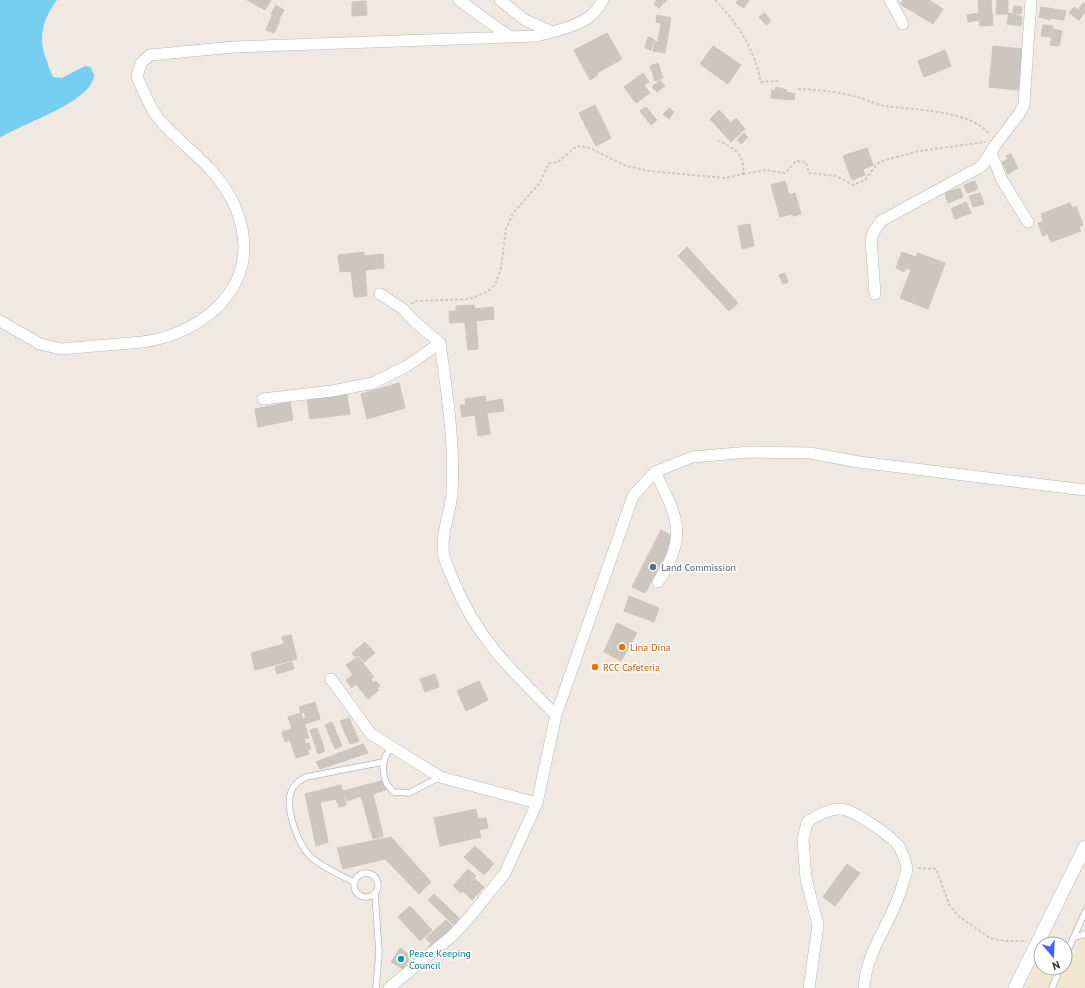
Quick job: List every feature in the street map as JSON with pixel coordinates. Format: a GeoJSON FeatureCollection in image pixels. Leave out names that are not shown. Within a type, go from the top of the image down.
{"type":"FeatureCollection","features":[{"type":"Feature","properties":{"kind":"street"},"geometry":{"type":"LineString","coordinates":[[459,0],[510,37]]}},
{"type":"Feature","properties":{"kind":"street"},"geometry":{"type":"LineString","coordinates":[[500,0],[525,20],[552,32]]}},
{"type":"Feature","properties":{"kind":"street"},"geometry":{"type":"LineString","coordinates":[[0,321],[40,344],[61,349],[142,342],[155,340],[187,328],[205,318],[220,305],[233,288],[242,268],[245,244],[234,202],[210,170],[180,142],[157,116],[137,77],[141,63],[150,55],[234,48],[535,36],[552,32],[588,18],[597,10],[603,0]]}},
{"type":"Feature","properties":{"kind":"street"},"geometry":{"type":"LineString","coordinates":[[890,0],[903,24]]}},
{"type":"Feature","properties":{"kind":"street"},"geometry":{"type":"LineString","coordinates":[[875,294],[871,239],[874,231],[881,221],[982,166],[1024,105],[1031,0]]}},
{"type":"Feature","properties":{"kind":"street"},"geometry":{"type":"LineString","coordinates":[[994,148],[1002,180],[1028,222]]}},
{"type":"Feature","properties":{"kind":"street"},"geometry":{"type":"LineString","coordinates":[[380,294],[403,309],[414,321],[440,343],[452,431],[452,495],[443,531],[444,556],[458,591],[478,631],[502,660],[556,715]]}},
{"type":"Feature","properties":{"kind":"street"},"geometry":{"type":"LineString","coordinates":[[263,399],[332,391],[374,384],[407,366],[440,343]]}},
{"type":"Feature","properties":{"kind":"street"},"geometry":{"type":"LineString","coordinates":[[389,988],[412,971],[468,919],[504,873],[537,803],[556,715],[633,496],[654,472],[692,457],[750,452],[810,453],[859,462],[1085,490]]}},
{"type":"Feature","properties":{"kind":"street"},"geometry":{"type":"LineString","coordinates":[[654,472],[669,501],[677,523],[677,542],[669,564],[658,582]]}},
{"type":"Feature","properties":{"kind":"street"},"geometry":{"type":"LineString","coordinates":[[331,679],[371,734],[440,777],[537,803]]}},
{"type":"Feature","properties":{"kind":"street"},"geometry":{"type":"LineString","coordinates":[[809,988],[818,925],[806,879],[803,840],[808,822],[820,814],[842,809],[859,817],[886,835],[899,847],[907,868],[899,901],[877,940],[865,971],[864,988]]}},
{"type":"Feature","properties":{"kind":"street"},"geometry":{"type":"LineString","coordinates":[[1040,936],[1085,847]]}},
{"type":"Feature","properties":{"kind":"street"},"geometry":{"type":"LineString","coordinates":[[1015,988],[1033,951]]}},
{"type":"Feature","properties":{"kind":"lane"},"geometry":{"type":"LineString","coordinates":[[392,747],[384,756],[383,762],[386,784],[394,792],[409,793],[440,777]]}},
{"type":"Feature","properties":{"kind":"lane"},"geometry":{"type":"LineString","coordinates":[[354,882],[335,873],[311,857],[302,845],[295,832],[290,799],[291,791],[296,783],[306,777],[383,762]]}},
{"type":"Feature","properties":{"kind":"lane"},"geometry":{"type":"LineString","coordinates":[[362,873],[369,873],[374,876],[378,881],[378,888],[375,893],[370,897],[363,897],[358,894],[354,889],[354,882],[357,877],[362,873]]}},
{"type":"Feature","properties":{"kind":"lane"},"geometry":{"type":"LineString","coordinates":[[375,893],[379,953],[376,988]]}},
{"type":"Feature","properties":{"kind":"lane"},"geometry":{"type":"LineString","coordinates":[[1073,938],[1085,912]]}},
{"type":"Feature","properties":{"kind":"lane"},"geometry":{"type":"LineString","coordinates":[[1073,938],[1085,934]]}},
{"type":"Feature","properties":{"kind":"lane"},"geometry":{"type":"LineString","coordinates":[[1052,988],[1057,976]]}},
{"type":"Feature","properties":{"kind":"path"},"geometry":{"type":"LineString","coordinates":[[715,0],[744,35],[752,50],[761,82],[778,81]]}},
{"type":"Feature","properties":{"kind":"path"},"geometry":{"type":"LineString","coordinates":[[798,89],[824,90],[852,95],[884,105],[934,111],[968,119],[988,132],[994,148]]}},
{"type":"Feature","properties":{"kind":"path"},"geometry":{"type":"LineString","coordinates":[[719,141],[736,150],[744,167],[743,174]]}},
{"type":"Feature","properties":{"kind":"path"},"geometry":{"type":"LineString","coordinates":[[403,309],[416,301],[469,299],[487,292],[495,285],[501,268],[506,229],[513,213],[539,184],[549,163],[558,162],[577,146],[590,148],[626,166],[650,171],[725,178],[766,170],[784,173],[796,161],[806,162],[809,173],[836,176],[853,185],[865,180],[878,163],[882,161],[894,160],[919,151],[984,141],[994,148]]}},
{"type":"Feature","properties":{"kind":"path"},"geometry":{"type":"LineString","coordinates":[[907,868],[925,867],[936,869],[950,904],[957,915],[990,938],[1005,941],[1033,941]]}},
{"type":"Feature","properties":{"kind":"shaded area"},"geometry":{"type":"Polygon","coordinates":[[[1082,939],[1085,940],[1085,988],[1026,988],[1033,974],[1033,976],[1073,976],[1073,953],[1077,954],[1082,939]]]}},
{"type":"Feature","properties":{"kind":"water"},"geometry":{"type":"Polygon","coordinates":[[[0,0],[57,0],[49,13],[42,33],[45,56],[53,77],[62,78],[85,66],[90,67],[94,74],[91,84],[82,94],[70,103],[0,138],[0,0]]]}},
{"type":"Feature","properties":{"kind":"building"},"geometry":{"type":"Polygon","coordinates":[[[247,0],[271,0],[265,10],[247,0]]]}},
{"type":"Feature","properties":{"kind":"building"},"geometry":{"type":"Polygon","coordinates":[[[657,0],[667,0],[659,8],[654,4],[657,0]]]}},
{"type":"Feature","properties":{"kind":"building"},"geometry":{"type":"Polygon","coordinates":[[[738,0],[749,0],[744,8],[736,3],[738,0]]]}},
{"type":"Feature","properties":{"kind":"building"},"geometry":{"type":"Polygon","coordinates":[[[903,0],[929,0],[943,9],[933,24],[900,4],[903,0]]]}},
{"type":"Feature","properties":{"kind":"building"},"geometry":{"type":"Polygon","coordinates":[[[978,0],[991,0],[993,25],[980,26],[979,20],[968,22],[967,15],[979,13],[978,0]]]}},
{"type":"Feature","properties":{"kind":"building"},"geometry":{"type":"Polygon","coordinates":[[[997,0],[1008,0],[1008,14],[996,14],[997,0]]]}},
{"type":"Feature","properties":{"kind":"building"},"geometry":{"type":"Polygon","coordinates":[[[366,1],[367,15],[352,16],[352,2],[366,1]]]}},
{"type":"Feature","properties":{"kind":"building"},"geometry":{"type":"Polygon","coordinates":[[[1083,3],[1085,4],[1085,12],[1079,20],[1069,13],[1074,7],[1078,10],[1083,3]]]}},
{"type":"Feature","properties":{"kind":"building"},"geometry":{"type":"Polygon","coordinates":[[[276,5],[284,10],[279,19],[271,14],[276,5]]]}},
{"type":"Feature","properties":{"kind":"building"},"geometry":{"type":"Polygon","coordinates":[[[1014,6],[1022,7],[1021,14],[1013,13],[1014,6]]]}},
{"type":"Feature","properties":{"kind":"building"},"geometry":{"type":"Polygon","coordinates":[[[1041,7],[1066,11],[1064,20],[1051,18],[1050,20],[1039,17],[1041,7]]]}},
{"type":"Feature","properties":{"kind":"building"},"geometry":{"type":"Polygon","coordinates":[[[765,13],[771,21],[766,25],[759,17],[765,13]]]}},
{"type":"Feature","properties":{"kind":"building"},"geometry":{"type":"Polygon","coordinates":[[[1009,13],[1022,17],[1021,26],[1007,24],[1009,13]]]}},
{"type":"Feature","properties":{"kind":"building"},"geometry":{"type":"Polygon","coordinates":[[[657,15],[671,18],[665,53],[653,51],[655,41],[658,42],[661,23],[656,22],[657,15]]]}},
{"type":"Feature","properties":{"kind":"building"},"geometry":{"type":"Polygon","coordinates":[[[272,16],[280,20],[274,33],[266,30],[272,16]]]}},
{"type":"Feature","properties":{"kind":"building"},"geometry":{"type":"Polygon","coordinates":[[[1043,25],[1053,26],[1051,37],[1041,36],[1043,25]]]}},
{"type":"Feature","properties":{"kind":"building"},"geometry":{"type":"Polygon","coordinates":[[[1054,29],[1062,31],[1059,46],[1050,45],[1054,29]]]}},
{"type":"Feature","properties":{"kind":"building"},"geometry":{"type":"Polygon","coordinates":[[[607,33],[622,59],[597,73],[598,75],[590,80],[574,50],[607,33]]]}},
{"type":"Feature","properties":{"kind":"building"},"geometry":{"type":"Polygon","coordinates":[[[648,37],[654,39],[651,50],[645,48],[648,37]]]}},
{"type":"Feature","properties":{"kind":"building"},"geometry":{"type":"Polygon","coordinates":[[[713,46],[741,65],[728,84],[700,64],[713,46]]]}},
{"type":"Feature","properties":{"kind":"building"},"geometry":{"type":"Polygon","coordinates":[[[993,46],[1023,49],[1018,90],[989,87],[993,46]]]}},
{"type":"Feature","properties":{"kind":"building"},"geometry":{"type":"Polygon","coordinates":[[[945,50],[951,66],[924,77],[918,61],[945,50]]]}},
{"type":"Feature","properties":{"kind":"building"},"geometry":{"type":"Polygon","coordinates":[[[658,63],[663,78],[655,81],[650,66],[658,63]]]}},
{"type":"Feature","properties":{"kind":"building"},"geometry":{"type":"Polygon","coordinates":[[[643,73],[649,82],[644,85],[650,93],[636,103],[624,87],[643,73]]]}},
{"type":"Feature","properties":{"kind":"building"},"geometry":{"type":"Polygon","coordinates":[[[660,80],[665,86],[657,92],[652,87],[660,80]]]}},
{"type":"Feature","properties":{"kind":"building"},"geometry":{"type":"Polygon","coordinates":[[[776,87],[787,90],[786,92],[795,94],[794,100],[771,98],[772,90],[775,91],[776,87]]]}},
{"type":"Feature","properties":{"kind":"building"},"geometry":{"type":"Polygon","coordinates":[[[595,105],[611,138],[596,146],[579,113],[595,105]]]}},
{"type":"Feature","properties":{"kind":"building"},"geometry":{"type":"Polygon","coordinates":[[[646,107],[657,120],[651,125],[640,111],[646,107]]]}},
{"type":"Feature","properties":{"kind":"building"},"geometry":{"type":"Polygon","coordinates":[[[669,108],[674,112],[669,119],[663,114],[669,108]]]}},
{"type":"Feature","properties":{"kind":"building"},"geometry":{"type":"Polygon","coordinates":[[[719,110],[731,123],[736,118],[745,129],[731,142],[710,119],[719,110]]]}},
{"type":"Feature","properties":{"kind":"building"},"geometry":{"type":"Polygon","coordinates":[[[744,133],[748,137],[741,144],[737,140],[744,133]]]}},
{"type":"Feature","properties":{"kind":"building"},"geometry":{"type":"Polygon","coordinates":[[[867,148],[873,165],[863,169],[865,175],[852,180],[843,156],[867,148]]]}},
{"type":"Feature","properties":{"kind":"building"},"geometry":{"type":"Polygon","coordinates":[[[1011,154],[1018,168],[1008,174],[1002,162],[1008,159],[1006,156],[1011,154]]]}},
{"type":"Feature","properties":{"kind":"building"},"geometry":{"type":"Polygon","coordinates":[[[785,181],[789,195],[795,193],[801,214],[780,217],[771,185],[785,181]]]}},
{"type":"Feature","properties":{"kind":"building"},"geometry":{"type":"Polygon","coordinates":[[[975,181],[978,189],[967,193],[964,185],[975,181]]]}},
{"type":"Feature","properties":{"kind":"building"},"geometry":{"type":"Polygon","coordinates":[[[960,188],[963,197],[948,203],[945,193],[960,188]]]}},
{"type":"Feature","properties":{"kind":"building"},"geometry":{"type":"Polygon","coordinates":[[[980,193],[984,204],[973,207],[969,196],[980,193]]]}},
{"type":"Feature","properties":{"kind":"building"},"geometry":{"type":"Polygon","coordinates":[[[966,202],[971,213],[955,219],[951,209],[966,202]]]}},
{"type":"Feature","properties":{"kind":"building"},"geometry":{"type":"Polygon","coordinates":[[[1070,203],[1072,208],[1076,206],[1083,225],[1079,227],[1081,231],[1051,242],[1048,234],[1043,236],[1038,223],[1043,222],[1041,214],[1070,203]]]}},
{"type":"Feature","properties":{"kind":"building"},"geometry":{"type":"Polygon","coordinates":[[[750,224],[754,246],[742,249],[738,226],[750,224]]]}},
{"type":"Feature","properties":{"kind":"building"},"geometry":{"type":"Polygon","coordinates":[[[687,247],[738,303],[729,311],[678,256],[687,247]]]}},
{"type":"Feature","properties":{"kind":"building"},"geometry":{"type":"Polygon","coordinates":[[[364,252],[364,256],[383,254],[384,268],[365,270],[367,296],[354,297],[351,271],[340,272],[338,255],[364,252]]]}},
{"type":"Feature","properties":{"kind":"building"},"geometry":{"type":"Polygon","coordinates":[[[902,252],[916,257],[918,253],[945,263],[928,309],[900,298],[911,270],[906,268],[904,272],[896,268],[902,252]]]}},
{"type":"Feature","properties":{"kind":"building"},"geometry":{"type":"Polygon","coordinates":[[[785,273],[788,282],[783,284],[779,275],[785,273]]]}},
{"type":"Feature","properties":{"kind":"building"},"geometry":{"type":"Polygon","coordinates":[[[474,305],[475,309],[493,307],[494,319],[476,321],[478,349],[468,350],[465,322],[450,323],[449,311],[456,311],[456,306],[474,305]]]}},
{"type":"Feature","properties":{"kind":"building"},"geometry":{"type":"Polygon","coordinates":[[[399,383],[405,408],[367,419],[361,394],[399,383]]]}},
{"type":"Feature","properties":{"kind":"building"},"geometry":{"type":"Polygon","coordinates":[[[347,394],[350,414],[310,419],[307,399],[347,394]]]}},
{"type":"Feature","properties":{"kind":"building"},"geometry":{"type":"Polygon","coordinates":[[[485,396],[486,402],[502,399],[504,411],[487,413],[490,434],[478,436],[475,415],[462,417],[460,405],[466,405],[465,399],[485,396]]]}},
{"type":"Feature","properties":{"kind":"building"},"geometry":{"type":"Polygon","coordinates":[[[290,402],[293,420],[258,427],[255,409],[290,402]]]}},
{"type":"Feature","properties":{"kind":"building"},"geometry":{"type":"Polygon","coordinates":[[[661,530],[675,537],[645,593],[632,587],[661,530]]]}},
{"type":"Feature","properties":{"kind":"building"},"geometry":{"type":"Polygon","coordinates":[[[629,596],[659,608],[654,622],[624,611],[629,596]]]}},
{"type":"Feature","properties":{"kind":"building"},"geometry":{"type":"Polygon","coordinates":[[[617,623],[637,633],[621,661],[604,652],[617,623]]]}},
{"type":"Feature","properties":{"kind":"building"},"geometry":{"type":"Polygon","coordinates":[[[291,635],[297,659],[255,670],[251,653],[284,644],[282,637],[291,635]]]}},
{"type":"Feature","properties":{"kind":"building"},"geometry":{"type":"Polygon","coordinates":[[[365,642],[375,653],[364,662],[358,655],[355,657],[352,653],[365,642]]]}},
{"type":"Feature","properties":{"kind":"building"},"geometry":{"type":"Polygon","coordinates":[[[358,657],[374,677],[371,679],[373,683],[376,681],[380,686],[377,688],[379,690],[368,699],[356,684],[352,688],[346,680],[353,675],[346,665],[358,657]]]}},
{"type":"Feature","properties":{"kind":"building"},"geometry":{"type":"Polygon","coordinates":[[[292,662],[294,669],[277,674],[275,667],[292,662]]]}},
{"type":"Feature","properties":{"kind":"building"},"geometry":{"type":"Polygon","coordinates":[[[435,674],[439,687],[425,692],[420,679],[435,674]]]}},
{"type":"Feature","properties":{"kind":"building"},"geometry":{"type":"Polygon","coordinates":[[[479,681],[488,700],[466,711],[457,691],[479,681]]]}},
{"type":"Feature","properties":{"kind":"building"},"geometry":{"type":"Polygon","coordinates":[[[315,702],[320,719],[305,724],[303,719],[306,718],[304,712],[301,713],[299,707],[315,702]]]}},
{"type":"Feature","properties":{"kind":"building"},"geometry":{"type":"Polygon","coordinates":[[[301,713],[309,738],[304,739],[306,744],[309,743],[311,749],[307,750],[309,754],[296,758],[290,740],[285,742],[282,732],[292,729],[288,717],[301,713]]]}},
{"type":"Feature","properties":{"kind":"building"},"geometry":{"type":"Polygon","coordinates":[[[349,718],[359,741],[350,744],[340,721],[349,718]]]}},
{"type":"Feature","properties":{"kind":"building"},"geometry":{"type":"Polygon","coordinates":[[[332,722],[342,746],[335,749],[325,725],[332,722]]]}},
{"type":"Feature","properties":{"kind":"building"},"geometry":{"type":"Polygon","coordinates":[[[317,728],[325,751],[318,754],[310,730],[317,728]]]}},
{"type":"Feature","properties":{"kind":"building"},"geometry":{"type":"Polygon","coordinates":[[[363,744],[368,753],[320,769],[316,762],[363,744]]]}},
{"type":"Feature","properties":{"kind":"building"},"geometry":{"type":"Polygon","coordinates":[[[385,780],[388,789],[373,794],[383,836],[373,839],[361,796],[347,801],[343,791],[385,780]]]}},
{"type":"Feature","properties":{"kind":"building"},"geometry":{"type":"Polygon","coordinates":[[[341,785],[346,805],[339,807],[336,799],[320,802],[328,842],[316,846],[305,794],[341,785]]]}},
{"type":"Feature","properties":{"kind":"building"},"geometry":{"type":"Polygon","coordinates":[[[476,809],[478,819],[486,818],[488,828],[479,830],[481,837],[440,846],[434,818],[476,809]]]}},
{"type":"Feature","properties":{"kind":"building"},"geometry":{"type":"Polygon","coordinates":[[[391,837],[431,882],[419,894],[385,859],[343,869],[337,848],[391,837]]]}},
{"type":"Feature","properties":{"kind":"building"},"geometry":{"type":"Polygon","coordinates":[[[475,846],[494,864],[484,875],[464,857],[475,846]]]}},
{"type":"Feature","properties":{"kind":"building"},"geometry":{"type":"Polygon","coordinates":[[[847,864],[860,873],[835,906],[823,897],[847,864]]]}},
{"type":"Feature","properties":{"kind":"building"},"geometry":{"type":"Polygon","coordinates":[[[468,869],[476,876],[461,893],[453,886],[468,869]]]}},
{"type":"Feature","properties":{"kind":"building"},"geometry":{"type":"Polygon","coordinates":[[[475,879],[484,887],[472,900],[463,891],[475,879]]]}},
{"type":"Feature","properties":{"kind":"building"},"geometry":{"type":"Polygon","coordinates":[[[434,894],[462,921],[456,927],[428,900],[434,894]]]}},
{"type":"Feature","properties":{"kind":"building"},"geometry":{"type":"Polygon","coordinates":[[[410,906],[432,930],[420,941],[398,917],[410,906]]]}},
{"type":"Feature","properties":{"kind":"building"},"geometry":{"type":"Polygon","coordinates":[[[446,920],[454,928],[432,948],[429,946],[431,944],[426,938],[446,920]]]}},
{"type":"Feature","properties":{"kind":"building","name":"Peace Keeping Council"},"geometry":{"type":"Polygon","coordinates":[[[400,948],[411,956],[403,969],[391,962],[400,948]]]}},
{"type":"Feature","properties":{"kind":"place","name":"Land Commission"},"geometry":{"type":"Point","coordinates":[653,567]}},
{"type":"Feature","properties":{"kind":"place","name":"Lina Dina"},"geometry":{"type":"Point","coordinates":[622,647]}},
{"type":"Feature","properties":{"kind":"place","name":"RCC Cafeteria"},"geometry":{"type":"Point","coordinates":[595,667]}},
{"type":"Feature","properties":{"kind":"place","name":"Peace Keeping Council"},"geometry":{"type":"Point","coordinates":[401,959]}}]}
